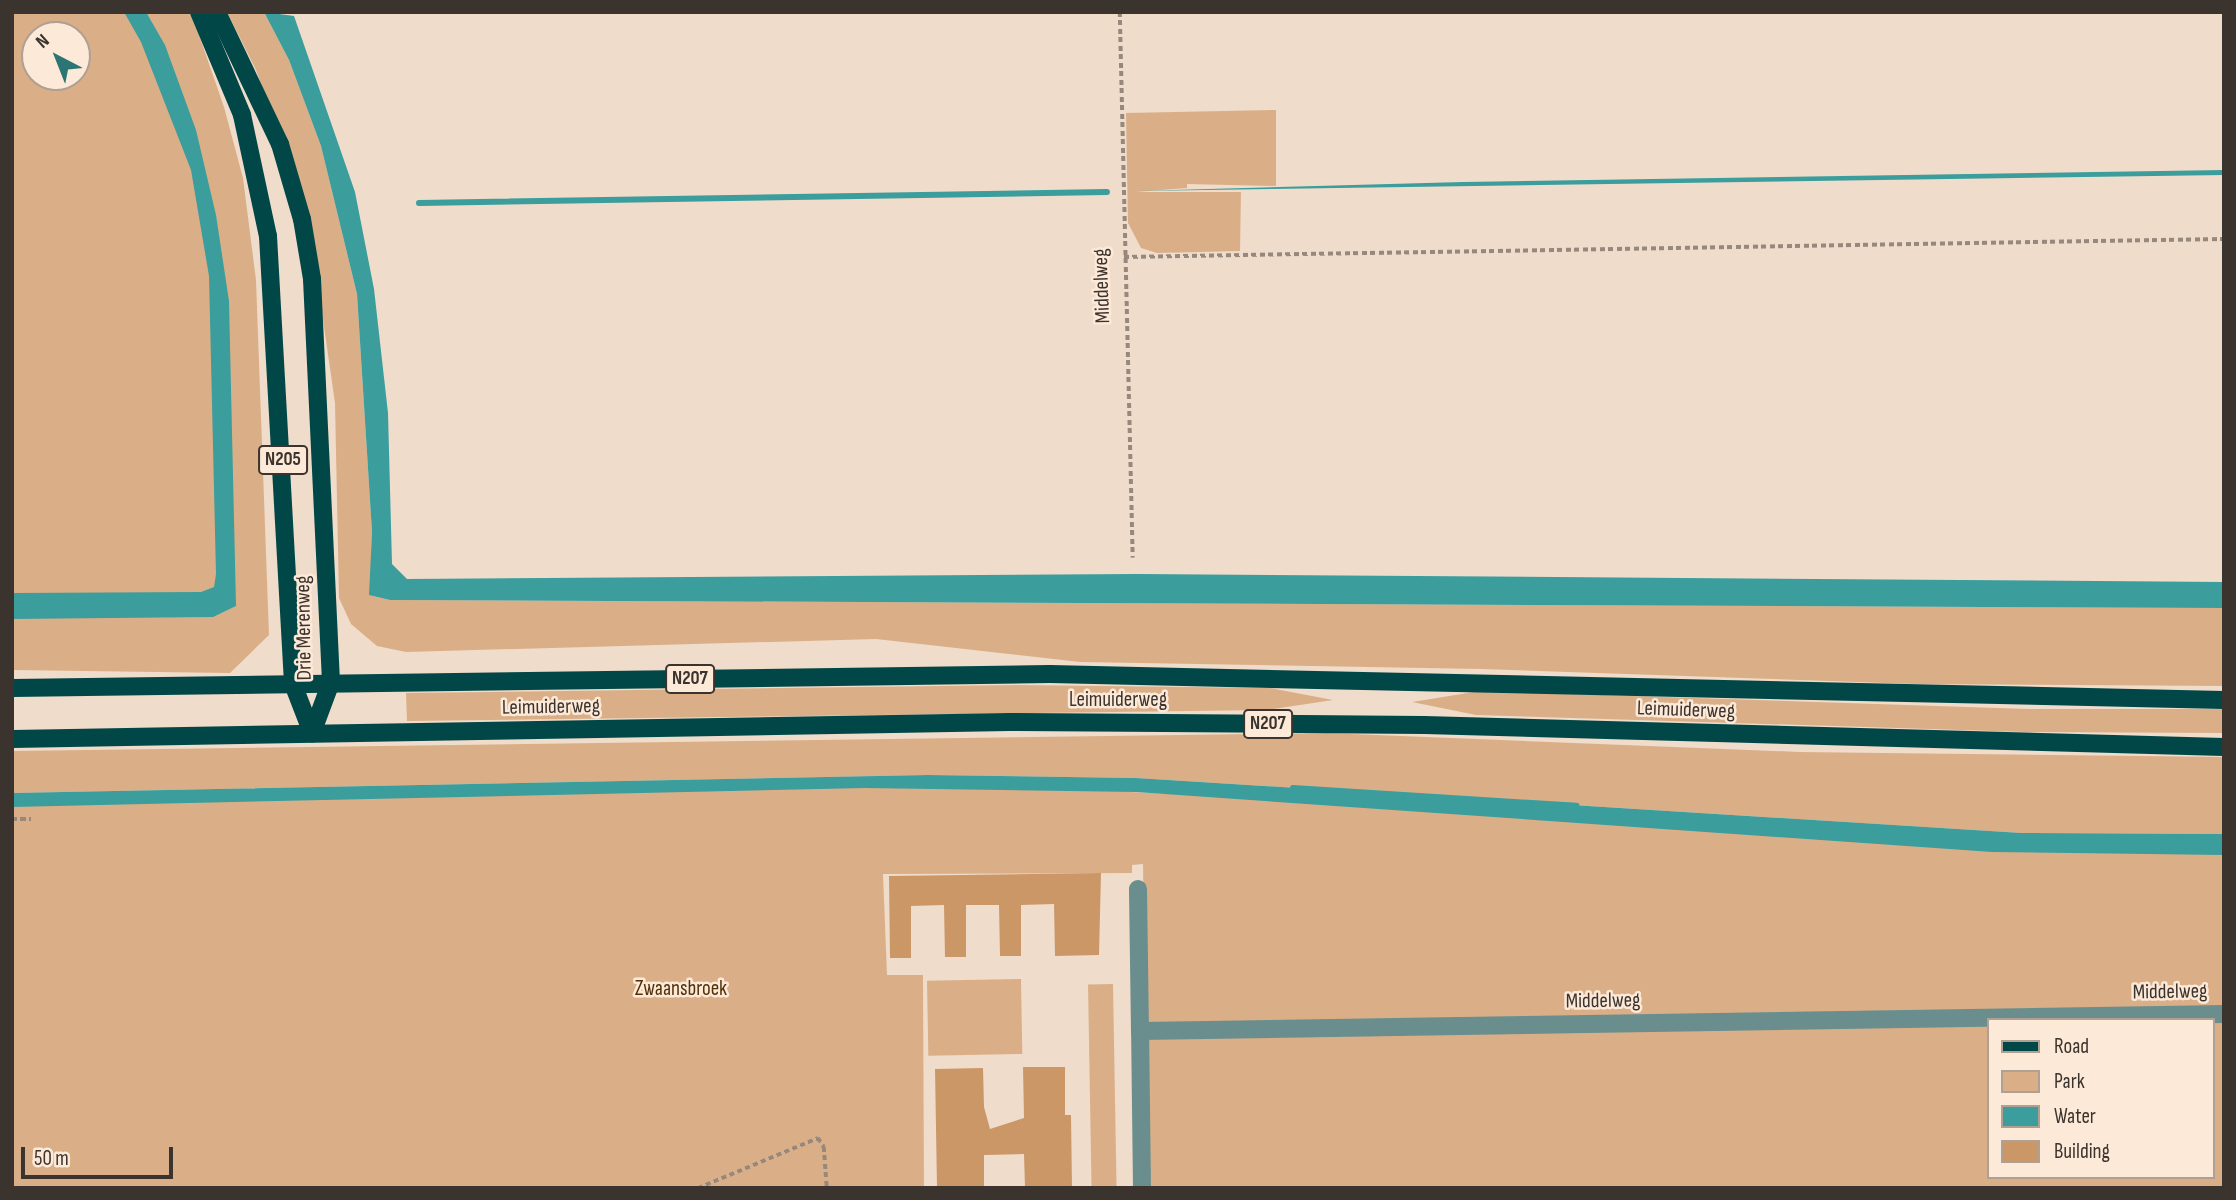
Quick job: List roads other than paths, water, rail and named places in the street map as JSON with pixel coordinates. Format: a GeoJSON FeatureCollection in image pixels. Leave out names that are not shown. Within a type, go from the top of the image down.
{"type":"FeatureCollection","features":[{"type":"Feature","properties":{"kind":"main road","name":"Drie Merenweg"},"geometry":{"type":"LineString","coordinates":[[200,12],[242,115],[268,236],[293,684],[312,733]]}},
{"type":"Feature","properties":{"kind":"main road","name":"Drie Merenweg"},"geometry":{"type":"LineString","coordinates":[[217,12],[280,144],[304,231],[318,348],[331,682],[312,733]]}},
{"type":"Feature","properties":{"kind":"main road","name":"Leimuiderweg"},"geometry":{"type":"LineString","coordinates":[[12,688],[1050,674],[2224,700]]}},
{"type":"Feature","properties":{"kind":"main road","name":"Leimuiderweg"},"geometry":{"type":"LineString","coordinates":[[12,739],[1010,722],[1424,725],[2224,747]]}},
{"type":"Feature","properties":{"kind":"lane"},"geometry":{"type":"LineString","coordinates":[[1138,890],[1142,1188]]}},
{"type":"Feature","properties":{"kind":"lane","name":"Middelweg"},"geometry":{"type":"LineString","coordinates":[[1140,1031],[2224,1014]]}},
{"type":"Feature","properties":{"kind":"water"},"geometry":{"type":"Polygon","coordinates":[[[124,12],[146,12],[165,45],[196,130],[216,215],[229,301],[236,606],[213,617],[12,619],[12,593],[201,592],[214,587],[216,574],[209,276],[191,170],[141,42],[124,12]]]}},
{"type":"Feature","properties":{"kind":"water"},"geometry":{"type":"Polygon","coordinates":[[[264,12],[294,16],[355,192],[374,289],[388,413],[392,564],[407,579],[1138,574],[2224,582],[2224,608],[390,600],[369,595],[372,532],[357,294],[321,146],[289,60],[264,12]]]}},
{"type":"Feature","properties":{"kind":"water"},"geometry":{"type":"Polygon","coordinates":[[[2224,170],[2224,175],[1137,191],[1463,182],[2224,170]]]}},
{"type":"Feature","properties":{"kind":"water"},"geometry":{"type":"Polygon","coordinates":[[[928,775],[1136,778],[2022,833],[2224,834],[2224,855],[1992,852],[1136,792],[865,788],[12,807],[12,793],[928,775]]]}},
{"type":"Feature","properties":{"kind":"waterway"},"geometry":{"type":"LineString","coordinates":[[419,203],[1107,192]]}},
{"type":"Feature","properties":{"kind":"waterway"},"geometry":{"type":"LineString","coordinates":[[1293,788],[1576,806]]}},
{"type":"Feature","properties":{"kind":"park label","name":"Zwaansbroek"},"geometry":{"type":"Point","coordinates":[681,989]}}]}
